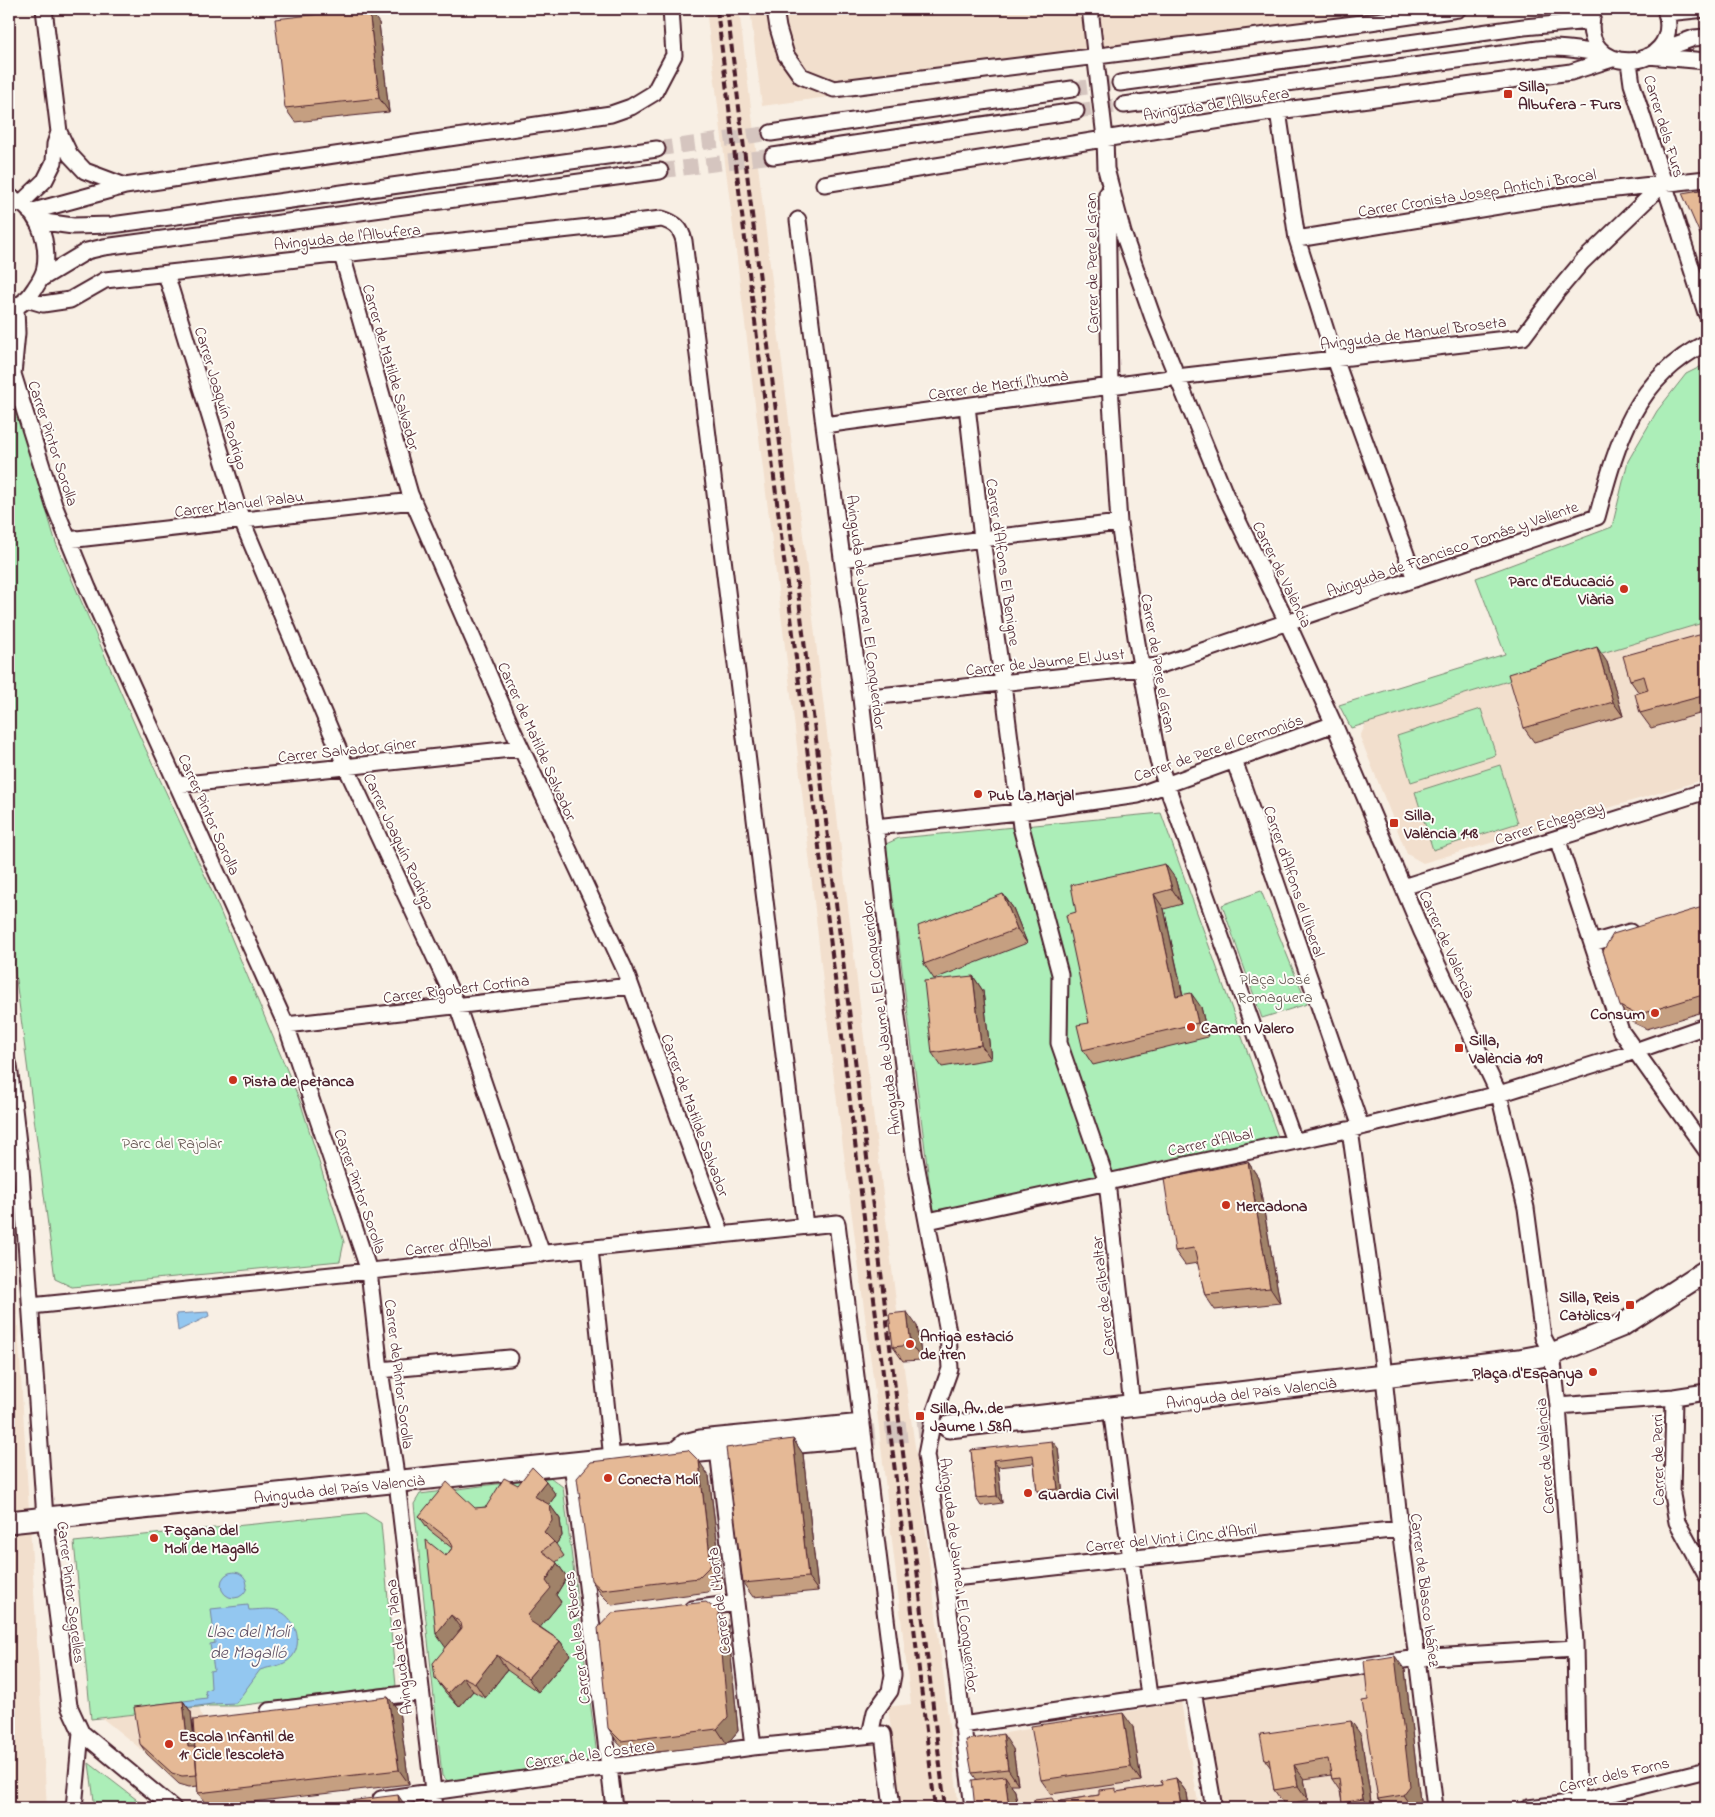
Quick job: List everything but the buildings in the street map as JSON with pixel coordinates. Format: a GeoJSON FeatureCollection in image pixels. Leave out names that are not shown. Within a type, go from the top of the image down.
{"type":"FeatureCollection","features":[{"type":"Feature","properties":{"kind":"street"},"geometry":{"type":"LineString","coordinates":[[44,9],[59,132],[70,155],[85,171],[125,186]]}},
{"type":"Feature","properties":{"kind":"street"},"geometry":{"type":"LineString","coordinates":[[24,208],[125,186],[611,114],[632,107],[654,92],[674,55],[671,9]]}},
{"type":"Feature","properties":{"kind":"street"},"geometry":{"type":"LineString","coordinates":[[775,9],[778,28],[786,55],[802,76],[834,89],[1370,22],[1458,9]]}},
{"type":"Feature","properties":{"kind":"street","name":"Carrer de València"},"geometry":{"type":"LineString","coordinates":[[1090,9],[1105,138],[1106,169],[1123,233],[1153,318],[1224,494],[1287,622],[1334,724],[1449,992],[1499,1094],[1526,1208],[1544,1337],[1552,1354],[1558,1406],[1575,1648],[1578,1805]]}},
{"type":"Feature","properties":{"kind":"street"},"geometry":{"type":"LineString","coordinates":[[1577,9],[1592,14],[1596,45],[1609,56],[1629,62],[1694,38],[1706,37]]}},
{"type":"Feature","properties":{"kind":"street"},"geometry":{"type":"LineString","coordinates":[[1652,54],[1666,35],[1668,26],[1666,11],[1706,9]]}},
{"type":"Feature","properties":{"kind":"street","name":"Avinguda de l'Albufera"},"geometry":{"type":"LineString","coordinates":[[1120,83],[1524,27],[1592,14]]}},
{"type":"Feature","properties":{"kind":"street","name":"Avinguda de l'Albufera"},"geometry":{"type":"LineString","coordinates":[[1124,105],[1544,48],[1571,49],[1609,56]]}},
{"type":"Feature","properties":{"kind":"street"},"geometry":{"type":"LineString","coordinates":[[1652,54],[1706,61]]}},
{"type":"Feature","properties":{"kind":"street","name":"Avinguda de l'Albufera"},"geometry":{"type":"LineString","coordinates":[[824,184],[1278,111],[1571,72],[1609,56]]}},
{"type":"Feature","properties":{"kind":"street","name":"Carrer dels Furs"},"geometry":{"type":"LineString","coordinates":[[1629,62],[1632,84],[1706,313]]}},
{"type":"Feature","properties":{"kind":"street"},"geometry":{"type":"LineString","coordinates":[[771,133],[1072,89]]}},
{"type":"Feature","properties":{"kind":"street"},"geometry":{"type":"LineString","coordinates":[[773,156],[1076,111]]}},
{"type":"Feature","properties":{"kind":"street"},"geometry":{"type":"LineString","coordinates":[[1278,111],[1297,239],[1336,359],[1415,579]]}},
{"type":"Feature","properties":{"kind":"street"},"geometry":{"type":"LineString","coordinates":[[24,208],[45,180],[54,162],[55,144],[59,132]]}},
{"type":"Feature","properties":{"kind":"street"},"geometry":{"type":"LineString","coordinates":[[24,208],[73,226],[112,225],[657,149]]}},
{"type":"Feature","properties":{"kind":"street","name":"Carrer de Pere el Gran"},"geometry":{"type":"LineString","coordinates":[[1106,169],[1110,386],[1119,523],[1158,761],[1294,1140]]}},
{"type":"Feature","properties":{"kind":"street","name":"Avinguda de l'Albufera"},"geometry":{"type":"LineString","coordinates":[[42,278],[87,251],[104,247],[660,171]]}},
{"type":"Feature","properties":{"kind":"street"},"geometry":{"type":"LineString","coordinates":[[1664,183],[1706,179]]}},
{"type":"Feature","properties":{"kind":"street","name":"Carrer Cronista Josep Antich i Brocal"},"geometry":{"type":"LineString","coordinates":[[1297,239],[1578,193],[1664,183]]}},
{"type":"Feature","properties":{"kind":"street","name":"Avinguda de Manuel Broseta"},"geometry":{"type":"LineString","coordinates":[[1177,377],[1523,337],[1582,262],[1664,183]]}},
{"type":"Feature","properties":{"kind":"street"},"geometry":{"type":"LineString","coordinates":[[17,305],[42,278],[45,268],[45,241],[24,208]]}},
{"type":"Feature","properties":{"kind":"street","name":"Avinguda de l'Albufera"},"geometry":{"type":"LineString","coordinates":[[17,305],[70,300],[105,280],[662,219],[676,224],[681,231],[684,241],[805,1226]]}},
{"type":"Feature","properties":{"kind":"street","name":"Avinguda de Jaume I El Conqueridor"},"geometry":{"type":"LineString","coordinates":[[798,220],[861,698],[914,1153],[948,1332],[950,1369],[934,1414],[926,1455],[946,1579],[973,1808]]}},
{"type":"Feature","properties":{"kind":"street","name":"Carrer de Matilde Salvador"},"geometry":{"type":"LineString","coordinates":[[342,255],[413,501],[521,748],[620,962],[722,1235]]}},
{"type":"Feature","properties":{"kind":"street","name":"Carrer Joaquín Rodrigo"},"geometry":{"type":"LineString","coordinates":[[166,274],[242,520],[346,767],[458,1006],[542,1254]]}},
{"type":"Feature","properties":{"kind":"street","name":"Carrer Pintor Sorolla"},"geometry":{"type":"LineString","coordinates":[[17,305],[16,334],[11,368],[54,505],[88,588],[286,1025],[369,1271]]}},
{"type":"Feature","properties":{"kind":"street","name":"Avinguda de Francisco Tomás y Valiente"},"geometry":{"type":"LineString","coordinates":[[1287,622],[1597,518],[1615,453],[1635,407],[1663,372],[1687,353],[1706,343]]}},
{"type":"Feature","properties":{"kind":"street","name":"Carrer de Martí l'humà"},"geometry":{"type":"LineString","coordinates":[[824,425],[1177,377]]}},
{"type":"Feature","properties":{"kind":"street","name":"Carrer d'Alfons El Benigne"},"geometry":{"type":"LineString","coordinates":[[967,406],[982,539],[1020,819]]}},
{"type":"Feature","properties":{"kind":"street","name":"Carrer Manuel Palau"},"geometry":{"type":"LineString","coordinates":[[68,540],[413,501]]}},
{"type":"Feature","properties":{"kind":"street"},"geometry":{"type":"LineString","coordinates":[[843,559],[982,539],[1119,523]]}},
{"type":"Feature","properties":{"kind":"street","name":"Carrer de Jaume El Just"},"geometry":{"type":"LineString","coordinates":[[861,698],[1158,666],[1287,622]]}},
{"type":"Feature","properties":{"kind":"street","name":"Carrer de Pere el Cermoniós"},"geometry":{"type":"LineString","coordinates":[[875,827],[1020,819],[1138,795],[1334,724]]}},
{"type":"Feature","properties":{"kind":"street","name":"Carrer Salvador Giner"},"geometry":{"type":"LineString","coordinates":[[178,785],[521,748]]}},
{"type":"Feature","properties":{"kind":"street","name":"Carrer d'Alfons el Lliberal"},"geometry":{"type":"LineString","coordinates":[[1234,760],[1355,1128],[1383,1376]]}},
{"type":"Feature","properties":{"kind":"street","name":"Carrer Echegaray"},"geometry":{"type":"LineString","coordinates":[[1403,887],[1706,791]]}},
{"type":"Feature","properties":{"kind":"street","name":"Carrer de Gibraltar"},"geometry":{"type":"LineString","coordinates":[[1020,819],[1060,974],[1059,1042],[1107,1182],[1131,1558],[1149,1696]]}},
{"type":"Feature","properties":{"kind":"street"},"geometry":{"type":"LineString","coordinates":[[1557,838],[1621,1031],[1706,1150]]}},
{"type":"Feature","properties":{"kind":"street"},"geometry":{"type":"LineString","coordinates":[[1592,943],[1639,929]]}},
{"type":"Feature","properties":{"kind":"street","name":"Carrer Rigobert Cortina"},"geometry":{"type":"LineString","coordinates":[[286,1025],[630,986]]}},
{"type":"Feature","properties":{"kind":"street","name":"Carrer d'Albal"},"geometry":{"type":"LineString","coordinates":[[928,1221],[1355,1128],[1499,1094],[1618,1058],[1706,1026]]}},
{"type":"Feature","properties":{"kind":"street","name":"Carrer Pintor Segrelles"},"geometry":{"type":"LineString","coordinates":[[9,1065],[15,1170],[32,1306],[45,1518],[69,1706],[81,1732],[172,1808]]}},
{"type":"Feature","properties":{"kind":"street","name":"Carrer d'Albal"},"geometry":{"type":"LineString","coordinates":[[32,1306],[838,1223],[858,1429]]}},
{"type":"Feature","properties":{"kind":"street"},"geometry":{"type":"LineString","coordinates":[[590,1249],[612,1459]]}},
{"type":"Feature","properties":{"kind":"street","name":"Carrer de Pintor Sorolla"},"geometry":{"type":"LineString","coordinates":[[369,1271],[380,1370],[397,1482]]}},
{"type":"Feature","properties":{"kind":"street","name":"Avinguda del País Valencià"},"geometry":{"type":"LineString","coordinates":[[949,1427],[1383,1376],[1552,1354],[1621,1326],[1706,1271]]}},
{"type":"Feature","properties":{"kind":"street"},"geometry":{"type":"LineString","coordinates":[[380,1370],[510,1358]]}},
{"type":"Feature","properties":{"kind":"street","name":"Carrer de Blasco Ibáñez"},"geometry":{"type":"LineString","coordinates":[[1383,1376],[1400,1529],[1418,1658],[1434,1808]]}},
{"type":"Feature","properties":{"kind":"street"},"geometry":{"type":"LineString","coordinates":[[1558,1406],[1674,1397],[1706,1392]]}},
{"type":"Feature","properties":{"kind":"street","name":"Carrer de Perri"},"geometry":{"type":"LineString","coordinates":[[1674,1397],[1672,1495],[1677,1522],[1706,1575]]}},
{"type":"Feature","properties":{"kind":"street"},"geometry":{"type":"LineString","coordinates":[[858,1429],[894,1675],[890,1691],[875,1712],[877,1735],[892,1808]]}},
{"type":"Feature","properties":{"kind":"street","name":"Avinguda del País Valencià"},"geometry":{"type":"LineString","coordinates":[[9,1522],[612,1459],[718,1450],[858,1429]]}},
{"type":"Feature","properties":{"kind":"street","name":"Avinguda del País Valencià"},"geometry":{"type":"LineString","coordinates":[[669,1454],[684,1442],[700,1438],[858,1429]]}},
{"type":"Feature","properties":{"kind":"street","name":"Carrer de L'Horta"},"geometry":{"type":"LineString","coordinates":[[718,1450],[754,1747]]}},
{"type":"Feature","properties":{"kind":"street","name":"Carrer de les Riberes"},"geometry":{"type":"LineString","coordinates":[[572,1464],[596,1620],[614,1808]]}},
{"type":"Feature","properties":{"kind":"street","name":"Avinguda de la Plana"},"geometry":{"type":"LineString","coordinates":[[397,1482],[434,1801]]}},
{"type":"Feature","properties":{"kind":"street","name":"Carrer del Vint i Cinc d'Abril"},"geometry":{"type":"LineString","coordinates":[[946,1579],[1400,1529]]}},
{"type":"Feature","properties":{"kind":"street"},"geometry":{"type":"LineString","coordinates":[[678,1610],[736,1603]]}},
{"type":"Feature","properties":{"kind":"street"},"geometry":{"type":"LineString","coordinates":[[962,1725],[1149,1696],[1418,1658],[1575,1648]]}},
{"type":"Feature","properties":{"kind":"street"},"geometry":{"type":"LineString","coordinates":[[1193,1691],[1214,1808]]}},
{"type":"Feature","properties":{"kind":"street"},"geometry":{"type":"LineString","coordinates":[[257,1713],[421,1692]]}},
{"type":"Feature","properties":{"kind":"street"},"geometry":{"type":"LineString","coordinates":[[74,1808],[81,1732]]}},
{"type":"Feature","properties":{"kind":"street","name":"Carrer de la Costera"},"geometry":{"type":"LineString","coordinates":[[367,1801],[434,1801],[609,1767],[754,1747],[877,1735]]}},
{"type":"Feature","properties":{"kind":"street","name":"Carrer dels Forns"},"geometry":{"type":"LineString","coordinates":[[1528,1808],[1578,1805],[1706,1770]]}},
{"type":"Feature","properties":{"kind":"shaded area"},"geometry":{"type":"Polygon","coordinates":[[[706,9],[739,9],[959,1808],[901,1808],[888,1707],[911,1704],[873,1377],[832,1063],[793,711],[706,9]]]}},
{"type":"Feature","properties":{"kind":"shaded area"},"geometry":{"type":"Polygon","coordinates":[[[750,9],[1472,9],[762,106],[750,9]]]}},
{"type":"Feature","properties":{"kind":"shaded area"},"geometry":{"type":"Polygon","coordinates":[[[1706,621],[1706,779],[1423,863],[1407,854],[1360,737],[1366,723],[1706,621]]]}},
{"type":"Feature","properties":{"kind":"shaded area"},"geometry":{"type":"Polygon","coordinates":[[[9,1192],[16,1293],[47,1808],[9,1808],[9,1192]]]}},
{"type":"Feature","properties":{"kind":"shaded area"},"geometry":{"type":"Polygon","coordinates":[[[1404,1666],[1420,1801],[1414,1808],[1221,1808],[1205,1697],[1404,1666]]]}},
{"type":"Feature","properties":{"kind":"shaded area"},"geometry":{"type":"Polygon","coordinates":[[[1181,1702],[1199,1808],[982,1808],[975,1750],[989,1736],[1181,1702]]]}},
{"type":"Feature","properties":{"kind":"shaded area","name":"Escola Infantil de 1r Cicle l'escoleta"},"geometry":{"type":"Polygon","coordinates":[[[199,1707],[203,1721],[206,1786],[189,1787],[179,1784],[147,1754],[102,1718],[199,1707]]]}},
{"type":"Feature","properties":{"kind":"green space"},"geometry":{"type":"Polygon","coordinates":[[[1706,364],[1706,622],[1351,728],[1339,705],[1505,654],[1476,578],[1612,527],[1628,461],[1657,411],[1686,374],[1706,364]]]}},
{"type":"Feature","properties":{"kind":"green space","name":"Parc del Rajolar"},"geometry":{"type":"Polygon","coordinates":[[[9,385],[56,543],[141,739],[207,880],[300,1101],[344,1242],[340,1261],[72,1287],[55,1279],[9,926],[9,385]]]}},
{"type":"Feature","properties":{"kind":"green space"},"geometry":{"type":"Polygon","coordinates":[[[1481,709],[1496,755],[1411,782],[1397,736],[1481,709]]]}},
{"type":"Feature","properties":{"kind":"green space"},"geometry":{"type":"Polygon","coordinates":[[[1500,765],[1518,823],[1433,850],[1415,792],[1500,765]]]}},
{"type":"Feature","properties":{"kind":"green space"},"geometry":{"type":"Polygon","coordinates":[[[1161,813],[1280,1142],[935,1213],[931,1196],[886,844],[899,838],[1161,813]]]}},
{"type":"Feature","properties":{"kind":"green space","name":"Plaça José Romaguera"},"geometry":{"type":"Polygon","coordinates":[[[1261,891],[1307,1004],[1262,1018],[1222,905],[1261,891]]]}},
{"type":"Feature","properties":{"kind":"green space"},"geometry":{"type":"Polygon","coordinates":[[[550,1477],[563,1487],[597,1756],[588,1767],[452,1784],[442,1776],[414,1504],[420,1494],[550,1477]]]}},
{"type":"Feature","properties":{"kind":"green space"},"geometry":{"type":"Polygon","coordinates":[[[365,1513],[381,1523],[396,1686],[237,1706],[207,1706],[91,1719],[74,1542],[365,1513]]]}},
{"type":"Feature","properties":{"kind":"green space"},"geometry":{"type":"Polygon","coordinates":[[[89,1763],[145,1806],[95,1808],[89,1763]]]}},
{"type":"Feature","properties":{"kind":"water"},"geometry":{"type":"Polygon","coordinates":[[[208,1312],[209,1316],[178,1331],[176,1314],[208,1312]]]}},
{"type":"Feature","properties":{"kind":"water","name":"Llac del Molí de Magalló"},"geometry":{"type":"Polygon","coordinates":[[[234,1572],[243,1576],[247,1585],[243,1594],[234,1598],[225,1594],[221,1585],[225,1576],[234,1572]]]}},
{"type":"Feature","properties":{"kind":"water","name":"Llac del Molí de Magalló"},"geometry":{"type":"Polygon","coordinates":[[[248,1605],[249,1610],[276,1610],[288,1617],[293,1623],[297,1637],[296,1651],[292,1657],[281,1664],[260,1670],[236,1703],[212,1704],[143,1714],[152,1705],[207,1698],[205,1691],[211,1688],[210,1671],[214,1670],[210,1644],[215,1643],[211,1609],[248,1605]]]}},
{"type":"Feature","properties":{"kind":"tunnel"},"geometry":{"type":"LineString","coordinates":[[1072,89],[1120,83]]}},
{"type":"Feature","properties":{"kind":"tunnel"},"geometry":{"type":"LineString","coordinates":[[1076,111],[1124,105]]}},
{"type":"Feature","properties":{"kind":"tunnel"},"geometry":{"type":"LineString","coordinates":[[657,149],[771,133]]}},
{"type":"Feature","properties":{"kind":"tunnel"},"geometry":{"type":"LineString","coordinates":[[660,171],[773,156]]}},
{"type":"Feature","properties":{"kind":"tunnel"},"geometry":{"type":"LineString","coordinates":[[854,1437],[949,1427]]}},
{"type":"Feature","properties":{"kind":"railway"},"geometry":{"type":"LineString","coordinates":[[717,9],[935,1808]]}},
{"type":"Feature","properties":{"kind":"railway"},"geometry":{"type":"LineString","coordinates":[[727,9],[945,1808]]}},
{"type":"Feature","properties":{"kind":"place","name":"Silla, Albufera - Furs"},"geometry":{"type":"Point","coordinates":[1508,94]}},
{"type":"Feature","properties":{"kind":"place","name":"Parc d'Educació Viària"},"geometry":{"type":"Point","coordinates":[1624,589]}},
{"type":"Feature","properties":{"kind":"place","name":"Pub La Marjal"},"geometry":{"type":"Point","coordinates":[978,794]}},
{"type":"Feature","properties":{"kind":"place","name":"Silla, València 148"},"geometry":{"type":"Point","coordinates":[1394,823]}},
{"type":"Feature","properties":{"kind":"place","name":"Consum"},"geometry":{"type":"Point","coordinates":[1655,1013]}},
{"type":"Feature","properties":{"kind":"place","name":"Carmen Valero"},"geometry":{"type":"Point","coordinates":[1191,1027]}},
{"type":"Feature","properties":{"kind":"place","name":"Silla, València 109"},"geometry":{"type":"Point","coordinates":[1459,1048]}},
{"type":"Feature","properties":{"kind":"place","name":"Pista de petanca"},"geometry":{"type":"Point","coordinates":[233,1080]}},
{"type":"Feature","properties":{"kind":"place","name":"Mercadona"},"geometry":{"type":"Point","coordinates":[1226,1205]}},
{"type":"Feature","properties":{"kind":"place","name":"Silla, Reis Catòlics 1"},"geometry":{"type":"Point","coordinates":[1630,1305]}},
{"type":"Feature","properties":{"kind":"place","name":"Antiga estació de tren"},"geometry":{"type":"Point","coordinates":[910,1344]}},
{"type":"Feature","properties":{"kind":"place","name":"Plaça d'Espanya"},"geometry":{"type":"Point","coordinates":[1593,1372]}},
{"type":"Feature","properties":{"kind":"place","name":"Silla, Av. de Jaume I 58A"},"geometry":{"type":"Point","coordinates":[920,1416]}},
{"type":"Feature","properties":{"kind":"place","name":"Conecta Molí"},"geometry":{"type":"Point","coordinates":[608,1478]}},
{"type":"Feature","properties":{"kind":"place","name":"Guardia Civil"},"geometry":{"type":"Point","coordinates":[1028,1493]}},
{"type":"Feature","properties":{"kind":"place","name":"Façana del Molí de Magalló"},"geometry":{"type":"Point","coordinates":[154,1538]}},
{"type":"Feature","properties":{"kind":"place","name":"Escola Infantil de 1r Cicle l'escoleta"},"geometry":{"type":"Point","coordinates":[169,1744]}}]}
